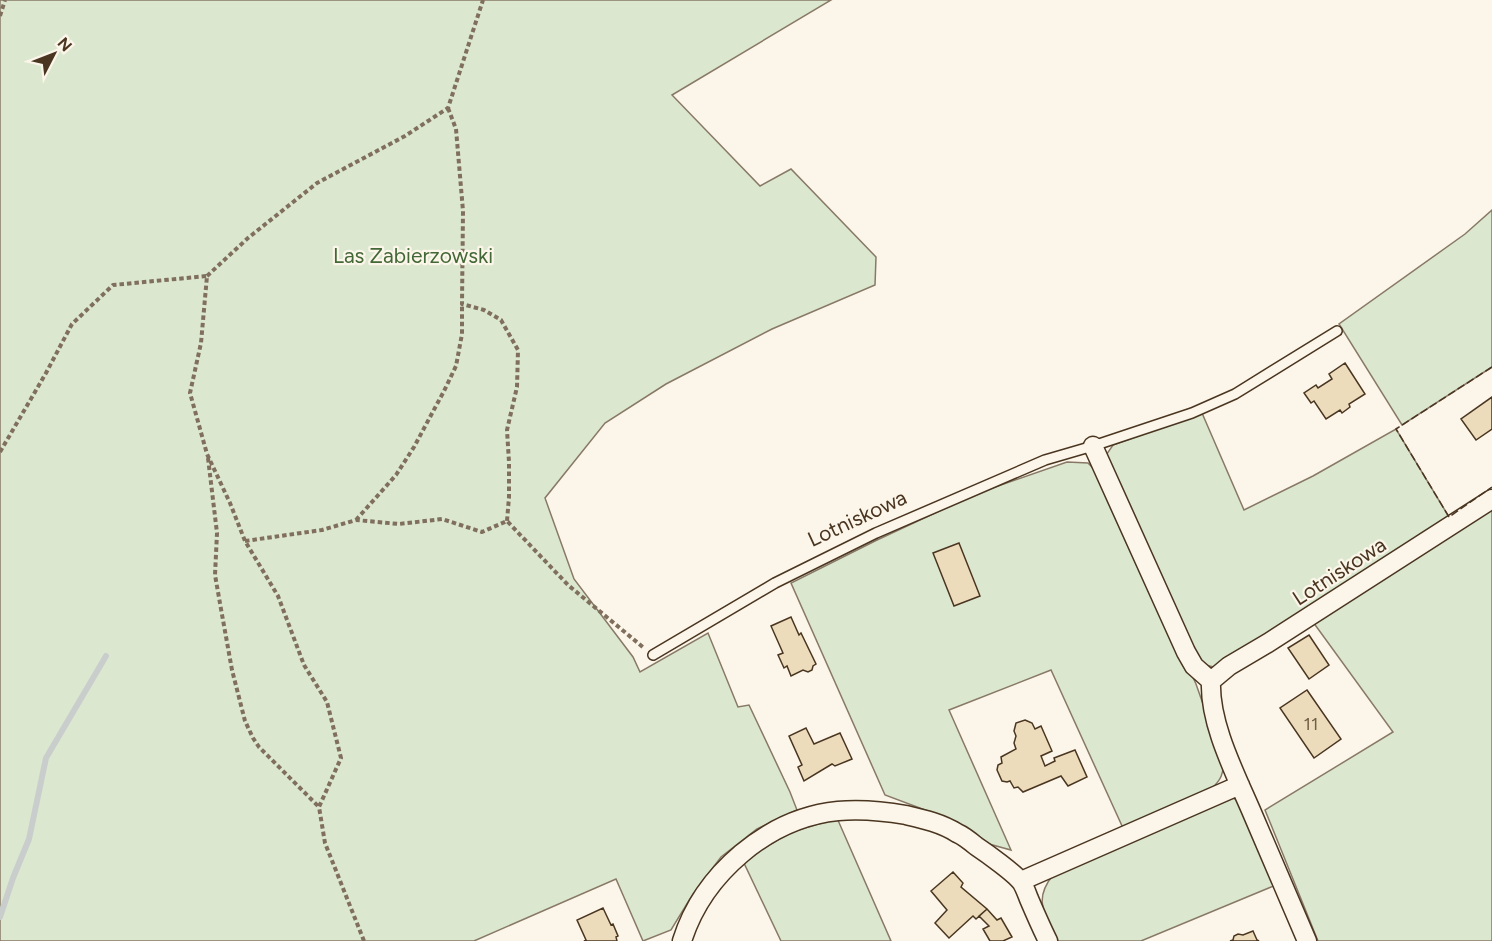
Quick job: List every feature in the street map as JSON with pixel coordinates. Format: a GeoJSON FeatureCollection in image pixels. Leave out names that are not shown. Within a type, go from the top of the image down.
{"type":"FeatureCollection","features":[{"type":"Feature","properties":{"kind":"street"},"geometry":{"type":"LineString","coordinates":[[1093,446],[1186,652],[1194,666],[1211,681],[1212,710],[1218,729],[1307,941]]}},
{"type":"Feature","properties":{"kind":"street","name":"Lotniskowa"},"geometry":{"type":"LineString","coordinates":[[1211,681],[1229,666],[1492,499]]}},
{"type":"Feature","properties":{"kind":"street"},"geometry":{"type":"LineString","coordinates":[[1021,881],[1240,784]]}},
{"type":"Feature","properties":{"kind":"street"},"geometry":{"type":"LineString","coordinates":[[682,941],[694,913],[720,873],[754,843],[798,820],[836,811],[875,810],[929,820],[957,832],[983,850],[1021,881],[1048,941]]}},
{"type":"Feature","properties":{"kind":"lane","name":"Lotniskowa"},"geometry":{"type":"LineString","coordinates":[[653,655],[775,583],[876,533],[1045,460],[1192,413],[1235,394],[1337,331]]}},
{"type":"Feature","properties":{"kind":"path"},"geometry":{"type":"LineString","coordinates":[[0,16],[4,0]]}},
{"type":"Feature","properties":{"kind":"path"},"geometry":{"type":"LineString","coordinates":[[0,452],[72,324],[113,285],[207,276],[248,238],[317,183],[405,136],[447,108],[483,0]]}},
{"type":"Feature","properties":{"kind":"path"},"geometry":{"type":"LineString","coordinates":[[356,520],[396,475],[414,447],[456,366],[462,334],[463,211],[456,129],[447,108]]}},
{"type":"Feature","properties":{"kind":"path"},"geometry":{"type":"LineString","coordinates":[[207,276],[201,343],[190,393],[207,454],[217,533],[215,575],[232,670],[245,721],[253,738],[259,747],[319,807]]}},
{"type":"Feature","properties":{"kind":"path"},"geometry":{"type":"LineString","coordinates":[[462,304],[484,310],[501,320],[518,350],[517,387],[507,430],[509,462],[507,521],[568,585],[653,655]]}},
{"type":"Feature","properties":{"kind":"path"},"geometry":{"type":"LineString","coordinates":[[207,454],[245,541],[278,597],[304,665],[327,702],[341,758],[319,807],[325,843],[364,941]]}},
{"type":"Feature","properties":{"kind":"path"},"geometry":{"type":"LineString","coordinates":[[245,541],[322,530],[356,520],[399,524],[442,519],[482,532],[507,521]]}},
{"type":"Feature","properties":{"kind":"green space","name":"Las Zabierzowski"},"geometry":{"type":"Polygon","coordinates":[[[0,0],[831,0],[672,95],[760,186],[791,169],[876,257],[875,285],[772,329],[666,384],[605,423],[545,498],[574,579],[633,657],[640,672],[708,633],[738,707],[749,705],[797,810],[757,829],[721,857],[693,894],[671,930],[643,941],[616,879],[474,941],[0,941],[0,0]]]}},
{"type":"Feature","properties":{"kind":"green space"},"geometry":{"type":"Polygon","coordinates":[[[1492,210],[1492,367],[1402,425],[1339,324],[1465,234],[1492,210]]]}},
{"type":"Feature","properties":{"kind":"green space"},"geometry":{"type":"Polygon","coordinates":[[[1202,413],[1244,510],[1313,476],[1396,429],[1449,517],[1217,668],[1202,664],[1190,649],[1104,458],[1113,445],[1202,413]]]}},
{"type":"Feature","properties":{"kind":"green space"},"geometry":{"type":"Polygon","coordinates":[[[1067,462],[1088,463],[1100,475],[1196,684],[1223,761],[1223,769],[1220,779],[1212,788],[1123,828],[1051,670],[949,710],[1011,850],[989,844],[957,822],[885,795],[791,583],[978,493],[1067,462]]]}},
{"type":"Feature","properties":{"kind":"green space"},"geometry":{"type":"Polygon","coordinates":[[[1492,507],[1492,941],[1318,941],[1265,810],[1393,732],[1313,622],[1334,611],[1492,507]]]}},
{"type":"Feature","properties":{"kind":"green space"},"geometry":{"type":"Polygon","coordinates":[[[1233,798],[1239,801],[1276,885],[1141,941],[1058,941],[1046,916],[1042,900],[1043,893],[1053,875],[1233,798]]]}},
{"type":"Feature","properties":{"kind":"green space"},"geometry":{"type":"Polygon","coordinates":[[[837,818],[891,941],[781,941],[743,861],[789,833],[837,818]]]}},
{"type":"Feature","properties":{"kind":"building"},"geometry":{"type":"Polygon","coordinates":[[[1345,363],[1365,394],[1349,404],[1350,407],[1342,413],[1340,410],[1326,419],[1314,401],[1311,403],[1304,393],[1332,379],[1329,374],[1345,363]]]}},
{"type":"Feature","properties":{"kind":"building"},"geometry":{"type":"Polygon","coordinates":[[[1492,397],[1492,429],[1476,440],[1461,419],[1492,397]]]}},
{"type":"Feature","properties":{"kind":"building"},"geometry":{"type":"Polygon","coordinates":[[[959,543],[980,596],[954,606],[933,553],[959,543]]]}},
{"type":"Feature","properties":{"kind":"building"},"geometry":{"type":"Polygon","coordinates":[[[791,617],[816,664],[808,672],[803,670],[791,676],[787,666],[784,668],[778,655],[783,653],[771,626],[791,617]]]}},
{"type":"Feature","properties":{"kind":"building"},"geometry":{"type":"Polygon","coordinates":[[[1309,635],[1329,665],[1309,679],[1288,648],[1309,635]]]}},
{"type":"Feature","properties":{"kind":"building"},"geometry":{"type":"Polygon","coordinates":[[[1307,690],[1341,739],[1314,758],[1280,708],[1307,690]]]}},
{"type":"Feature","properties":{"kind":"building"},"geometry":{"type":"Polygon","coordinates":[[[1025,720],[1032,723],[1035,729],[1041,726],[1052,751],[1041,756],[1045,766],[1055,761],[1054,758],[1075,750],[1087,777],[1068,786],[1061,776],[1023,792],[1018,787],[1014,788],[1010,781],[1002,781],[997,770],[998,765],[1002,763],[1001,757],[1016,749],[1014,731],[1016,723],[1025,720]]]}},
{"type":"Feature","properties":{"kind":"building"},"geometry":{"type":"Polygon","coordinates":[[[806,728],[814,744],[840,733],[852,759],[835,766],[832,764],[804,781],[798,767],[802,765],[789,736],[806,728]]]}},
{"type":"Feature","properties":{"kind":"building"},"geometry":{"type":"Polygon","coordinates":[[[953,872],[963,883],[961,887],[987,909],[976,919],[973,916],[949,938],[935,923],[947,910],[931,891],[953,872]]]}},
{"type":"Feature","properties":{"kind":"building"},"geometry":{"type":"Polygon","coordinates":[[[603,908],[611,925],[613,924],[618,936],[617,941],[584,941],[586,940],[577,920],[603,908]]]}},
{"type":"Feature","properties":{"kind":"building"},"geometry":{"type":"Polygon","coordinates":[[[987,909],[997,920],[1001,918],[1012,937],[1003,941],[990,941],[983,929],[989,926],[979,916],[987,909]]]}},
{"type":"Feature","properties":{"kind":"building"},"geometry":{"type":"Polygon","coordinates":[[[1253,931],[1259,941],[1230,941],[1238,934],[1243,935],[1253,931]]]}},
{"type":"Feature","properties":{"kind":"waterway"},"geometry":{"type":"LineString","coordinates":[[0,917],[29,839],[46,758],[106,656]]}},
{"type":"Feature","properties":{"kind":"fence"},"geometry":{"type":"LineString","coordinates":[[1492,367],[1396,429],[1449,517],[1492,487]]}}]}
